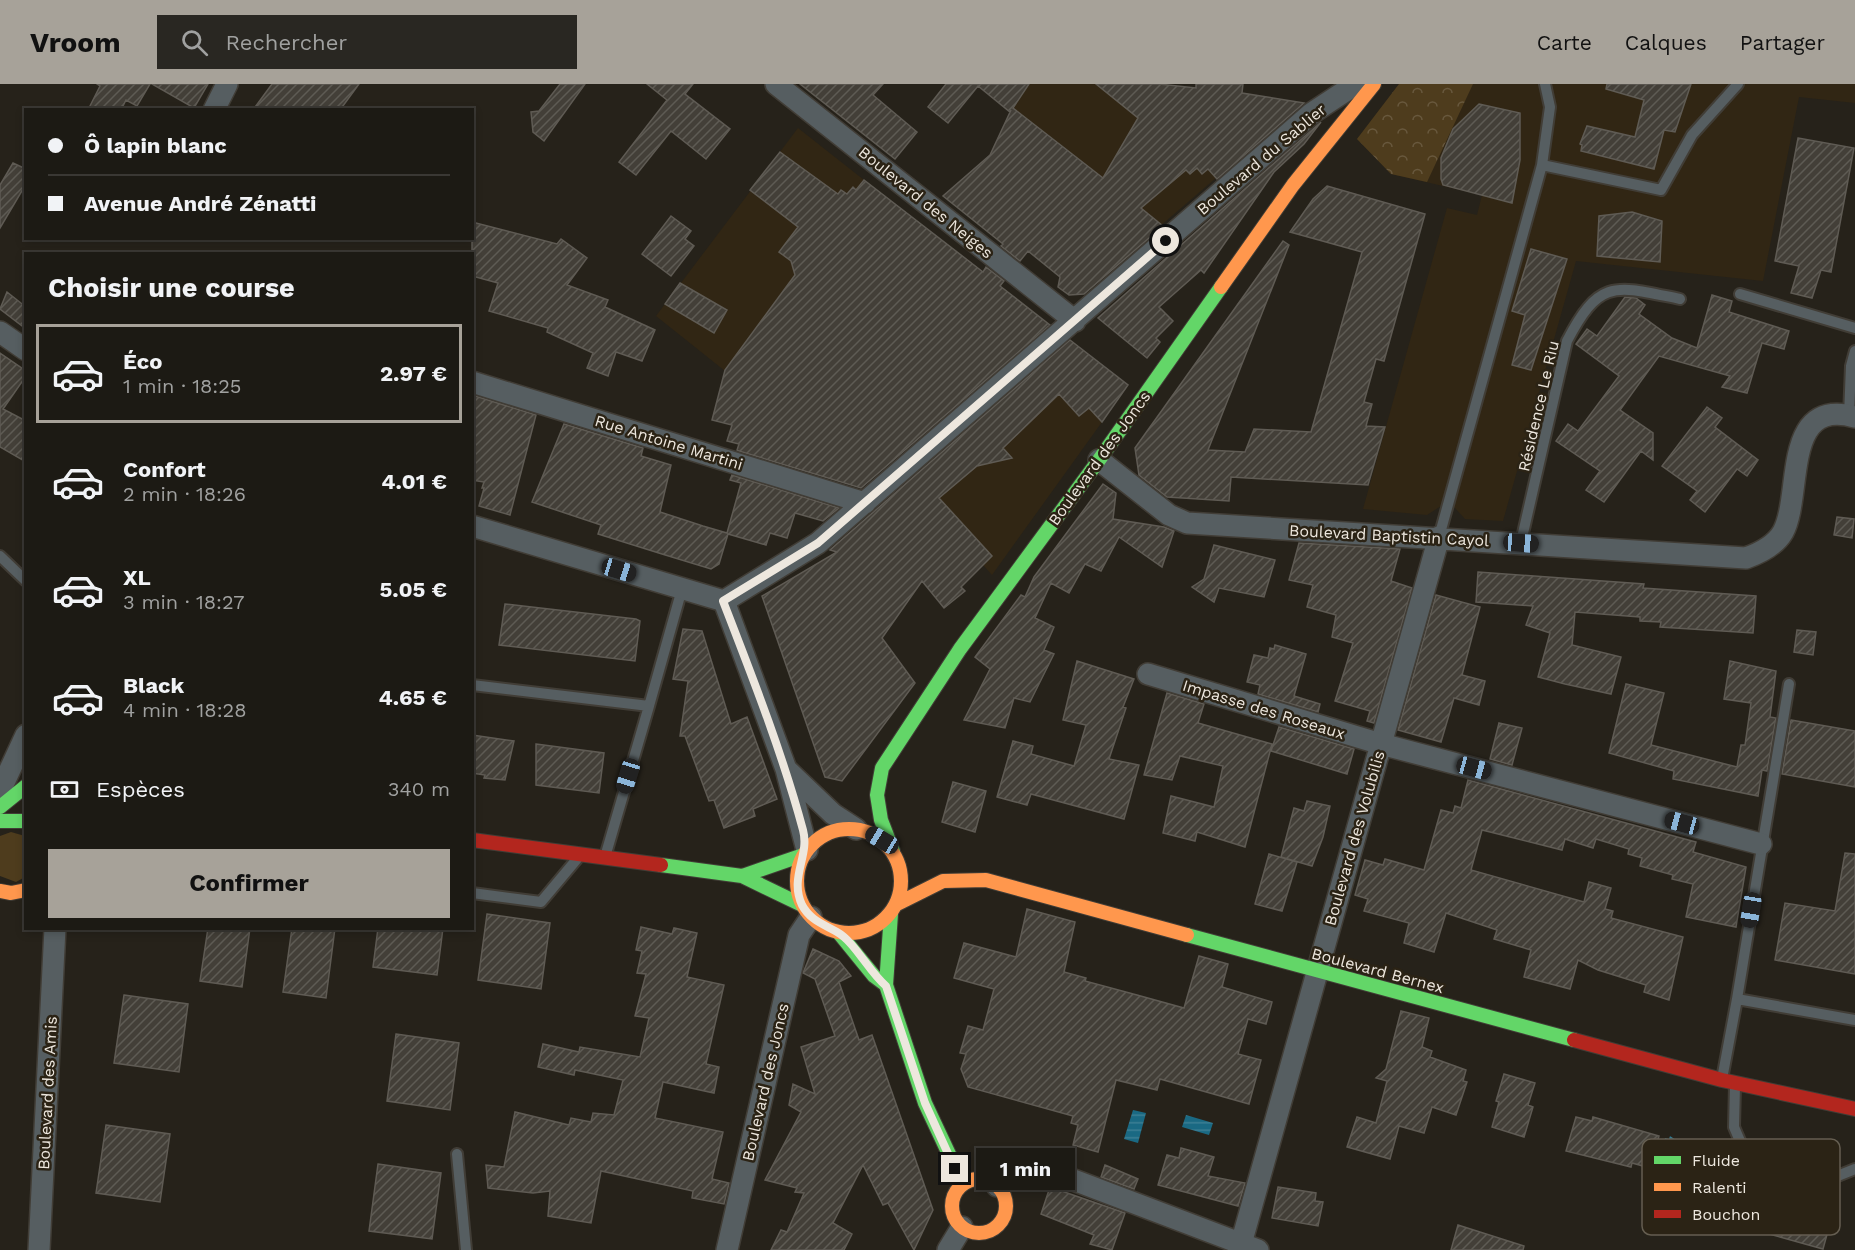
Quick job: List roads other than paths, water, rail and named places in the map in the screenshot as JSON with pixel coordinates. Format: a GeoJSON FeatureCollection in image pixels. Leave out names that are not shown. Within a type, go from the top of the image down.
{"type":"FeatureCollection","features":[{"type":"Feature","properties":{"kind":"street"},"geometry":{"type":"LineString","coordinates":[[215,108],[227,84]]}},
{"type":"Feature","properties":{"kind":"street","name":"Boulevard des Neiges"},"geometry":{"type":"LineString","coordinates":[[776,84],[1075,321]]}},
{"type":"Feature","properties":{"kind":"street","name":"Boulevard du Sablier"},"geometry":{"type":"LineString","coordinates":[[723,601],[818,543],[1312,113],[1356,84]]}},
{"type":"Feature","properties":{"kind":"street","name":"Boulevard des Joncs"},"geometry":{"type":"LineString","coordinates":[[893,851],[881,820],[877,795],[882,768],[960,650],[1099,460],[1293,185],[1374,84]]}},
{"type":"Feature","properties":{"kind":"street"},"geometry":{"type":"LineString","coordinates":[[0,332],[24,349]]}},
{"type":"Feature","properties":{"kind":"street","name":"Rue Antoine Martini"},"geometry":{"type":"LineString","coordinates":[[474,383],[865,502]]}},
{"type":"Feature","properties":{"kind":"street","name":"Boulevard Baptistin Cayol"},"geometry":{"type":"LineString","coordinates":[[1099,460],[1169,515],[1187,523],[1746,558],[1761,553],[1783,533],[1788,517],[1800,444],[1810,427],[1824,418],[1839,413],[1852,416]]}},
{"type":"Feature","properties":{"kind":"street"},"geometry":{"type":"LineString","coordinates":[[474,527],[723,601],[786,770],[805,852],[797,880],[807,911]]}},
{"type":"Feature","properties":{"kind":"street","name":"Boulevard des Volubilis"},"geometry":{"type":"LineString","coordinates":[[1250,1247],[1317,970],[1438,537]]}},
{"type":"Feature","properties":{"kind":"street","name":"Impasse des Roseaux"},"geometry":{"type":"LineString","coordinates":[[1148,674],[1381,744],[1761,844]]}},
{"type":"Feature","properties":{"kind":"street"},"geometry":{"type":"LineString","coordinates":[[0,791],[24,739]]}},
{"type":"Feature","properties":{"kind":"street"},"geometry":{"type":"LineString","coordinates":[[786,770],[833,814],[882,840],[893,851],[900,867],[902,886],[894,909],[886,986],[925,1103],[939,1139],[963,1184]]}},
{"type":"Feature","properties":{"kind":"street"},"geometry":{"type":"LineString","coordinates":[[0,807],[24,788]]}},
{"type":"Feature","properties":{"kind":"street"},"geometry":{"type":"LineString","coordinates":[[0,821],[14,819],[24,821]]}},
{"type":"Feature","properties":{"kind":"street"},"geometry":{"type":"LineString","coordinates":[[742,876],[764,867],[783,866],[805,852],[828,832],[856,828]]}},
{"type":"Feature","properties":{"kind":"street"},"geometry":{"type":"LineString","coordinates":[[474,840],[742,876],[762,887],[782,893],[824,927],[839,933],[858,933],[876,927],[894,909]]}},
{"type":"Feature","properties":{"kind":"street","name":"Boulevard Bernex"},"geometry":{"type":"LineString","coordinates":[[894,909],[943,880],[986,880],[1729,1081],[1855,1109]]}},
{"type":"Feature","properties":{"kind":"street","name":"Boulevard des Joncs"},"geometry":{"type":"LineString","coordinates":[[727,1250],[799,935],[807,911]]}},
{"type":"Feature","properties":{"kind":"street","name":"Boulevard des Amis"},"geometry":{"type":"LineString","coordinates":[[39,1250],[52,931]]}},
{"type":"Feature","properties":{"kind":"street"},"geometry":{"type":"LineString","coordinates":[[839,933],[874,976],[886,986]]}},
{"type":"Feature","properties":{"kind":"street"},"geometry":{"type":"LineString","coordinates":[[997,1186],[1011,1175],[1028,1168],[1042,1168],[1250,1247]]}},
{"type":"Feature","properties":{"kind":"street"},"geometry":{"type":"LineString","coordinates":[[980,1179],[997,1186],[1006,1202],[1006,1211],[997,1226],[980,1233],[962,1227],[956,1221],[952,1205],[953,1197],[963,1184],[980,1179]]}},
{"type":"Feature","properties":{"kind":"street"},"geometry":{"type":"LineString","coordinates":[[948,1250],[962,1227]]}},
{"type":"Feature","properties":{"kind":"street"},"geometry":{"type":"LineString","coordinates":[[989,1231],[1000,1244]]}},
{"type":"Feature","properties":{"kind":"lane"},"geometry":{"type":"LineString","coordinates":[[1438,537],[1542,165],[1551,107],[1545,84]]}},
{"type":"Feature","properties":{"kind":"lane"},"geometry":{"type":"LineString","coordinates":[[1542,165],[1660,190],[1692,135],[1738,84]]}},
{"type":"Feature","properties":{"kind":"lane","name":"Résidence Le Riu"},"geometry":{"type":"LineString","coordinates":[[1521,543],[1567,341],[1583,311],[1601,295],[1627,288],[1680,299]]}},
{"type":"Feature","properties":{"kind":"lane"},"geometry":{"type":"LineString","coordinates":[[1740,294],[1855,328]]}},
{"type":"Feature","properties":{"kind":"lane"},"geometry":{"type":"LineString","coordinates":[[1852,416],[1851,366],[1855,351]]}},
{"type":"Feature","properties":{"kind":"lane"},"geometry":{"type":"LineString","coordinates":[[0,556],[24,579]]}},
{"type":"Feature","properties":{"kind":"lane"},"geometry":{"type":"LineString","coordinates":[[605,857],[682,589]]}},
{"type":"Feature","properties":{"kind":"lane"},"geometry":{"type":"LineString","coordinates":[[1739,1139],[1734,1127],[1729,1081],[1737,999],[1789,684]]}},
{"type":"Feature","properties":{"kind":"lane"},"geometry":{"type":"LineString","coordinates":[[474,685],[649,706]]}},
{"type":"Feature","properties":{"kind":"lane"},"geometry":{"type":"LineString","coordinates":[[474,893],[541,902],[581,855]]}},
{"type":"Feature","properties":{"kind":"lane"},"geometry":{"type":"LineString","coordinates":[[1737,999],[1855,1020]]}},
{"type":"Feature","properties":{"kind":"lane"},"geometry":{"type":"LineString","coordinates":[[457,1155],[466,1250]]}},
{"type":"Feature","properties":{"kind":"lane"},"geometry":{"type":"LineString","coordinates":[[1840,1175],[1855,1168]]}},
{"type":"Feature","properties":{"kind":"water"},"geometry":{"type":"Polygon","coordinates":[[[1133,1110],[1146,1113],[1138,1143],[1124,1139],[1133,1110]]]}},
{"type":"Feature","properties":{"kind":"water"},"geometry":{"type":"Polygon","coordinates":[[[1186,1115],[1213,1123],[1209,1135],[1182,1127],[1186,1115]]]}}]}
